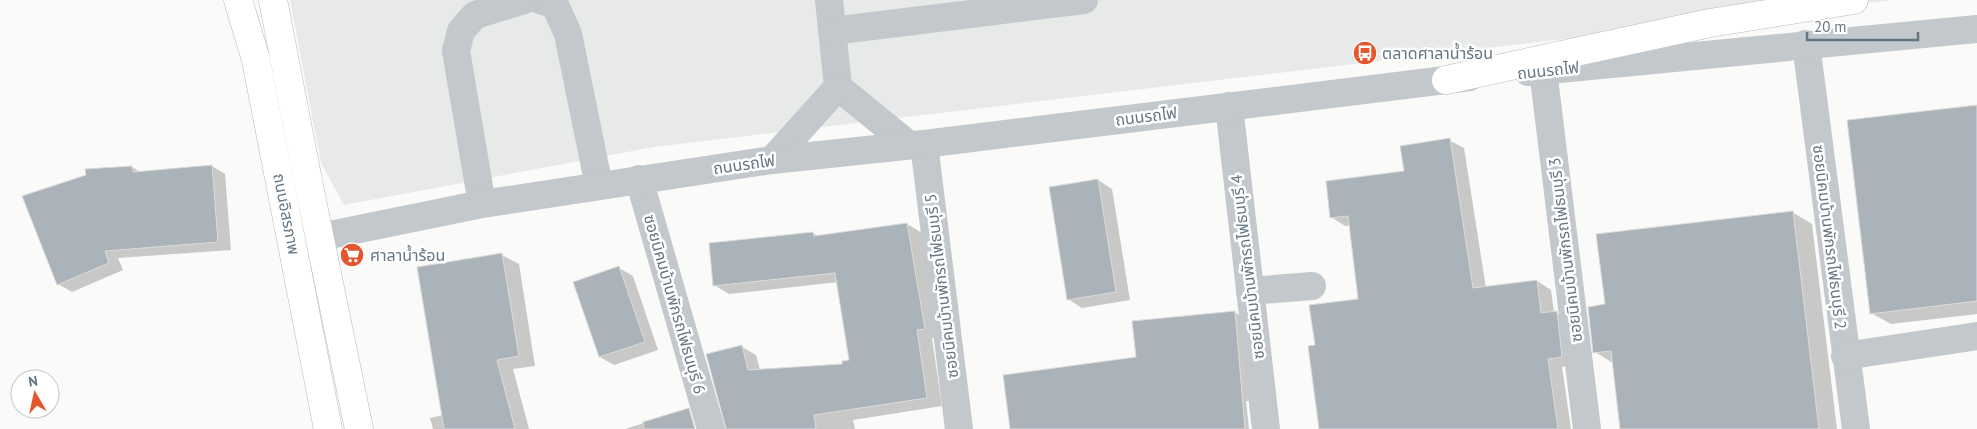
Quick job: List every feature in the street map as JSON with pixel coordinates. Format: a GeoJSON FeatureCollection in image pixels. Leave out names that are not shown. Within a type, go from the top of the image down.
{"type":"FeatureCollection","features":[{"type":"Feature","properties":{"kind":"main road","name":"ถนนอิสรภาพ"},"geometry":{"type":"LineString","coordinates":[[238,0],[256,60],[328,429]]}},
{"type":"Feature","properties":{"kind":"main road"},"geometry":{"type":"LineString","coordinates":[[273,0],[359,429]]}},
{"type":"Feature","properties":{"kind":"main road"},"geometry":{"type":"LineString","coordinates":[[1446,80],[1710,24],[1854,0]]}},
{"type":"Feature","properties":{"kind":"main road"},"geometry":{"type":"LineString","coordinates":[[292,242],[320,237]]}},
{"type":"Feature","properties":{"kind":"street"},"geometry":{"type":"LineString","coordinates":[[482,204],[456,52],[461,31],[475,15],[524,0]]}},
{"type":"Feature","properties":{"kind":"street"},"geometry":{"type":"LineString","coordinates":[[540,0],[555,5],[568,34],[599,186]]}},
{"type":"Feature","properties":{"kind":"street"},"geometry":{"type":"LineString","coordinates":[[829,0],[838,87],[916,144]]}},
{"type":"Feature","properties":{"kind":"street"},"geometry":{"type":"LineString","coordinates":[[832,31],[1084,0]]}},
{"type":"Feature","properties":{"kind":"street","name":"ถนนรถไฟ"},"geometry":{"type":"LineString","coordinates":[[320,237],[482,204],[772,160],[1446,80],[1977,29]]}},
{"type":"Feature","properties":{"kind":"street","name":"ซอยนิคมบ้านพักรถไฟธนบุรี 2"},"geometry":{"type":"LineString","coordinates":[[1806,44],[1856,429]]}},
{"type":"Feature","properties":{"kind":"street","name":"ซอยนิคมบ้านพักรถไฟธนบุรี 3"},"geometry":{"type":"LineString","coordinates":[[1543,70],[1587,429]]}},
{"type":"Feature","properties":{"kind":"street"},"geometry":{"type":"LineString","coordinates":[[772,160],[838,87]]}},
{"type":"Feature","properties":{"kind":"street","name":"ซอยนิคมบ้านพักรถไฟธนบุรี 4"},"geometry":{"type":"LineString","coordinates":[[1229,106],[1266,429]]}},
{"type":"Feature","properties":{"kind":"street","name":"ซอยนิคมบ้านพักรถไฟธนบุรี 5"},"geometry":{"type":"LineString","coordinates":[[916,144],[958,429]]}},
{"type":"Feature","properties":{"kind":"street","name":"ซอยนิคมบ้านพักรถไฟธนบุรี 6"},"geometry":{"type":"LineString","coordinates":[[639,179],[711,429]]}},
{"type":"Feature","properties":{"kind":"street"},"geometry":{"type":"LineString","coordinates":[[1250,290],[1312,286]]}},
{"type":"Feature","properties":{"kind":"street"},"geometry":{"type":"LineString","coordinates":[[1846,356],[1977,336]]}},
{"type":"Feature","properties":{"kind":"shaded area","name":"ตลาดศาลาน้ำร้อน"},"geometry":{"type":"Polygon","coordinates":[[[290,0],[1893,0],[654,147],[344,205],[321,163],[290,0]]]}},
{"type":"Feature","properties":{"kind":"building"},"geometry":{"type":"Polygon","coordinates":[[[1977,105],[1977,301],[1870,314],[1847,120],[1977,105]]]}},
{"type":"Feature","properties":{"kind":"building"},"geometry":{"type":"Polygon","coordinates":[[[1450,138],[1473,288],[1537,280],[1541,313],[1557,311],[1562,357],[1548,359],[1558,429],[1319,429],[1308,346],[1315,345],[1309,305],[1358,299],[1348,216],[1330,218],[1326,181],[1404,171],[1400,146],[1450,138]]]}},
{"type":"Feature","properties":{"kind":"building"},"geometry":{"type":"Polygon","coordinates":[[[212,165],[218,242],[105,251],[109,263],[57,285],[22,196],[86,175],[85,169],[132,166],[133,172],[212,165]]]}},
{"type":"Feature","properties":{"kind":"building"},"geometry":{"type":"Polygon","coordinates":[[[1098,179],[1116,292],[1067,300],[1049,187],[1098,179]]]}},
{"type":"Feature","properties":{"kind":"building"},"geometry":{"type":"Polygon","coordinates":[[[1793,211],[1819,429],[1620,429],[1611,351],[1593,353],[1588,307],[1605,304],[1596,234],[1793,211]]]}},
{"type":"Feature","properties":{"kind":"building"},"geometry":{"type":"Polygon","coordinates":[[[907,223],[925,329],[917,330],[927,398],[814,415],[816,429],[726,429],[706,354],[742,345],[748,370],[842,364],[842,361],[849,360],[835,273],[713,286],[709,243],[813,232],[814,236],[907,223]]]}},
{"type":"Feature","properties":{"kind":"building"},"geometry":{"type":"Polygon","coordinates":[[[502,253],[519,356],[497,360],[515,429],[444,429],[417,267],[502,253]]]}},
{"type":"Feature","properties":{"kind":"building"},"geometry":{"type":"Polygon","coordinates":[[[619,266],[645,342],[599,357],[573,282],[619,266]]]}},
{"type":"Feature","properties":{"kind":"building"},"geometry":{"type":"Polygon","coordinates":[[[1235,311],[1245,429],[1010,429],[1003,375],[1136,357],[1132,321],[1235,311]]]}},
{"type":"Feature","properties":{"kind":"building"},"geometry":{"type":"Polygon","coordinates":[[[689,408],[695,429],[644,429],[643,422],[689,408]]]}},
{"type":"Feature","properties":{"kind":"place","name":"ตลาดศาลาน้ำร้อน"},"geometry":{"type":"Point","coordinates":[1365,53]}},
{"type":"Feature","properties":{"kind":"place","name":"ศาลาน้ำร้อน"},"geometry":{"type":"Point","coordinates":[352,255]}}]}
